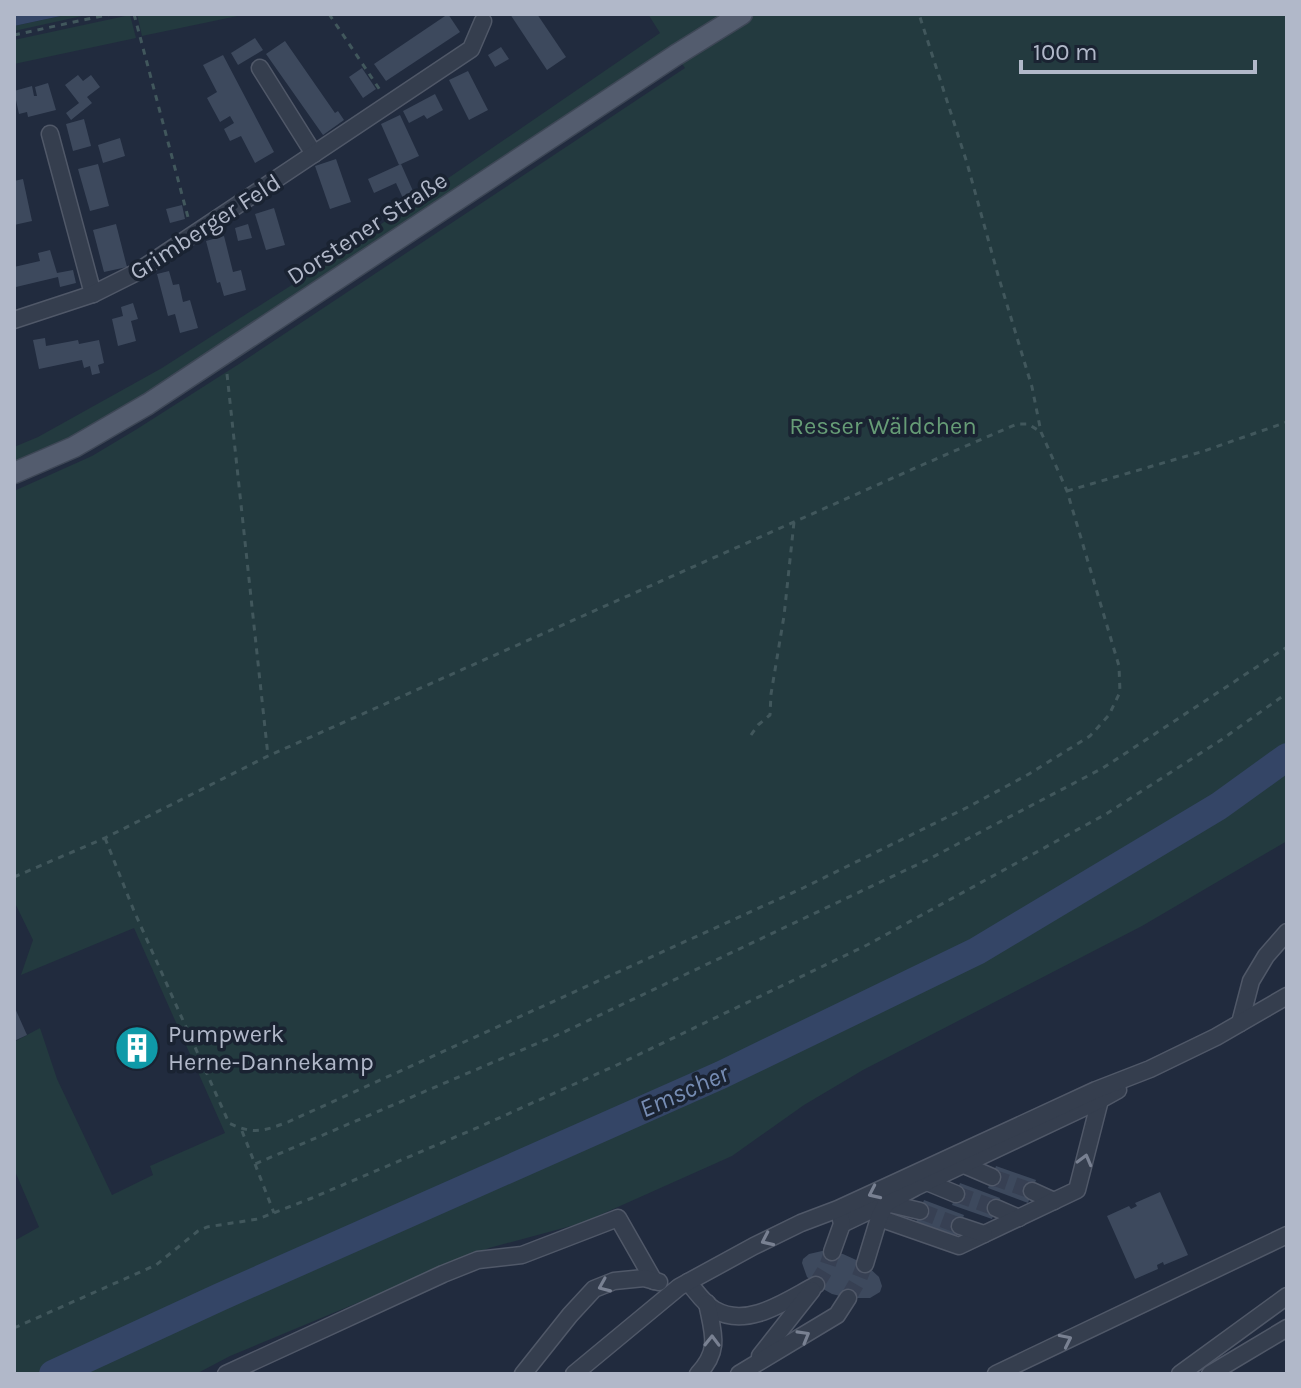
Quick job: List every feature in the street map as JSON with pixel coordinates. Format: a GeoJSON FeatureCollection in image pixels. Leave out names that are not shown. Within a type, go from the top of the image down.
{"type":"FeatureCollection","features":[{"type":"Feature","properties":{"kind":"main road","name":"Dorstener Straße"},"geometry":{"type":"LineString","coordinates":[[14,473],[101,432],[742,14]]}},
{"type":"Feature","properties":{"kind":"street","name":"Grimberger Feld"},"geometry":{"type":"LineString","coordinates":[[14,320],[125,280],[471,49],[483,21]]}},
{"type":"Feature","properties":{"kind":"street"},"geometry":{"type":"LineString","coordinates":[[260,68],[314,154]]}},
{"type":"Feature","properties":{"kind":"street"},"geometry":{"type":"LineString","coordinates":[[50,134],[93,294]]}},
{"type":"Feature","properties":{"kind":"street"},"geometry":{"type":"LineString","coordinates":[[1240,1023],[1251,981],[1266,956],[1287,932]]}},
{"type":"Feature","properties":{"kind":"street"},"geometry":{"type":"LineString","coordinates":[[865,1264],[882,1211],[927,1182],[1216,1037],[1287,996]]}},
{"type":"Feature","properties":{"kind":"street"},"geometry":{"type":"LineString","coordinates":[[882,1211],[959,1246],[1077,1190],[1098,1095]]}},
{"type":"Feature","properties":{"kind":"street"},"geometry":{"type":"LineString","coordinates":[[840,1217],[1098,1095]]}},
{"type":"Feature","properties":{"kind":"street"},"geometry":{"type":"LineString","coordinates":[[964,1165],[992,1177]]}},
{"type":"Feature","properties":{"kind":"street"},"geometry":{"type":"LineString","coordinates":[[927,1182],[956,1194]]}},
{"type":"Feature","properties":{"kind":"street"},"geometry":{"type":"LineString","coordinates":[[1032,1191],[1054,1201]]}},
{"type":"Feature","properties":{"kind":"street"},"geometry":{"type":"LineString","coordinates":[[996,1208],[1019,1218]]}},
{"type":"Feature","properties":{"kind":"street"},"geometry":{"type":"LineString","coordinates":[[574,1374],[684,1284],[801,1223],[882,1211],[920,1211]]}},
{"type":"Feature","properties":{"kind":"street"},"geometry":{"type":"LineString","coordinates":[[832,1252],[840,1217]]}},
{"type":"Feature","properties":{"kind":"street"},"geometry":{"type":"LineString","coordinates":[[226,1374],[478,1260],[522,1255],[618,1218],[654,1281]]}},
{"type":"Feature","properties":{"kind":"street"},"geometry":{"type":"LineString","coordinates":[[960,1226],[984,1234]]}},
{"type":"Feature","properties":{"kind":"street"},"geometry":{"type":"LineString","coordinates":[[996,1374],[1287,1235]]}},
{"type":"Feature","properties":{"kind":"street"},"geometry":{"type":"LineString","coordinates":[[523,1374],[594,1289],[614,1281],[644,1278],[684,1284],[713,1309],[728,1315],[749,1316],[766,1311],[816,1285],[746,1370]]}},
{"type":"Feature","properties":{"kind":"street"},"geometry":{"type":"LineString","coordinates":[[1189,1372],[1287,1296]]}},
{"type":"Feature","properties":{"kind":"street"},"geometry":{"type":"LineString","coordinates":[[746,1370],[837,1315],[848,1298]]}},
{"type":"Feature","properties":{"kind":"street"},"geometry":{"type":"LineString","coordinates":[[698,1374],[709,1363],[713,1348],[714,1335],[707,1303]]}},
{"type":"Feature","properties":{"kind":"street"},"geometry":{"type":"LineString","coordinates":[[1210,1374],[1287,1328]]}},
{"type":"Feature","properties":{"kind":"path"},"geometry":{"type":"LineString","coordinates":[[14,35],[111,14]]}},
{"type":"Feature","properties":{"kind":"path"},"geometry":{"type":"LineString","coordinates":[[134,14],[193,236]]}},
{"type":"Feature","properties":{"kind":"path"},"geometry":{"type":"LineString","coordinates":[[329,14],[389,104]]}},
{"type":"Feature","properties":{"kind":"path"},"geometry":{"type":"LineString","coordinates":[[105,838],[134,911],[229,1123],[242,1130],[265,1130],[803,888],[968,807],[1090,736],[1109,715],[1120,692],[1119,666],[1067,491],[1041,432],[1032,387],[967,163],[919,14]]}},
{"type":"Feature","properties":{"kind":"path"},"geometry":{"type":"LineString","coordinates":[[224,354],[268,756]]}},
{"type":"Feature","properties":{"kind":"path"},"geometry":{"type":"LineString","coordinates":[[1067,491],[1204,451],[1287,422]]}},
{"type":"Feature","properties":{"kind":"path"},"geometry":{"type":"LineString","coordinates":[[14,877],[105,838],[268,756],[1017,424],[1028,424],[1041,432]]}},
{"type":"Feature","properties":{"kind":"path"},"geometry":{"type":"LineString","coordinates":[[751,735],[770,715],[794,522]]}},
{"type":"Feature","properties":{"kind":"path"},"geometry":{"type":"LineString","coordinates":[[255,1164],[564,1032],[927,860],[1103,768],[1287,647]]}},
{"type":"Feature","properties":{"kind":"path"},"geometry":{"type":"LineString","coordinates":[[14,1328],[156,1265],[198,1231],[258,1219],[479,1127],[867,945],[1106,814],[1287,693]]}},
{"type":"Feature","properties":{"kind":"path"},"geometry":{"type":"LineString","coordinates":[[242,1130],[274,1213]]}},
{"type":"Feature","properties":{"kind":"green space"},"geometry":{"type":"Polygon","coordinates":[[[70,14],[91,14],[14,31],[14,26],[70,14]]]}},
{"type":"Feature","properties":{"kind":"green space"},"geometry":{"type":"Polygon","coordinates":[[[137,14],[247,14],[142,36],[137,14]]]}},
{"type":"Feature","properties":{"kind":"green space","name":"Resser Wäldchen"},"geometry":{"type":"Polygon","coordinates":[[[648,14],[1287,14],[1287,841],[1142,926],[863,1070],[804,1105],[732,1156],[582,1223],[489,1248],[230,1356],[196,1374],[14,1374],[14,1241],[39,1227],[14,1169],[14,1042],[40,1028],[57,1079],[112,1195],[153,1175],[150,1166],[225,1133],[134,928],[21,975],[33,940],[14,901],[14,491],[92,456],[137,429],[685,68],[672,49],[148,393],[69,439],[14,463],[14,447],[38,437],[162,368],[298,281],[660,33],[648,14]]]}},
{"type":"Feature","properties":{"kind":"green space"},"geometry":{"type":"Polygon","coordinates":[[[130,15],[136,38],[14,64],[14,40],[130,15]]]}},
{"type":"Feature","properties":{"kind":"water"},"geometry":{"type":"Polygon","coordinates":[[[14,14],[70,14],[14,26],[14,14]]]}},
{"type":"Feature","properties":{"kind":"building"},"geometry":{"type":"Polygon","coordinates":[[[448,14],[460,32],[386,81],[374,64],[448,14]]]}},
{"type":"Feature","properties":{"kind":"building"},"geometry":{"type":"Polygon","coordinates":[[[510,14],[537,14],[566,57],[547,70],[510,14]]]}},
{"type":"Feature","properties":{"kind":"building"},"geometry":{"type":"Polygon","coordinates":[[[255,38],[263,50],[238,65],[231,53],[255,38]]]}},
{"type":"Feature","properties":{"kind":"building"},"geometry":{"type":"Polygon","coordinates":[[[285,41],[335,113],[338,111],[344,120],[323,135],[266,54],[285,41]]]}},
{"type":"Feature","properties":{"kind":"building"},"geometry":{"type":"Polygon","coordinates":[[[501,47],[509,59],[495,67],[488,55],[501,47]]]}},
{"type":"Feature","properties":{"kind":"building"},"geometry":{"type":"Polygon","coordinates":[[[223,55],[274,152],[255,163],[241,136],[230,141],[224,129],[234,123],[230,116],[220,122],[207,98],[217,92],[203,65],[223,55]]]}},
{"type":"Feature","properties":{"kind":"building"},"geometry":{"type":"Polygon","coordinates":[[[362,68],[376,89],[363,98],[349,77],[362,68]]]}},
{"type":"Feature","properties":{"kind":"building"},"geometry":{"type":"Polygon","coordinates":[[[468,71],[488,110],[469,120],[449,80],[468,71]]]}},
{"type":"Feature","properties":{"kind":"building"},"geometry":{"type":"Polygon","coordinates":[[[78,75],[83,81],[91,75],[100,87],[87,97],[92,103],[71,120],[66,113],[79,103],[65,85],[78,75]]]}},
{"type":"Feature","properties":{"kind":"building"},"geometry":{"type":"Polygon","coordinates":[[[48,83],[56,110],[28,117],[27,112],[19,114],[14,91],[32,86],[34,96],[37,96],[35,87],[48,83]]]}},
{"type":"Feature","properties":{"kind":"building"},"geometry":{"type":"Polygon","coordinates":[[[435,94],[443,110],[427,119],[424,115],[409,123],[403,111],[435,94]]]}},
{"type":"Feature","properties":{"kind":"building"},"geometry":{"type":"Polygon","coordinates":[[[400,115],[419,156],[399,165],[381,124],[400,115]]]}},
{"type":"Feature","properties":{"kind":"building"},"geometry":{"type":"Polygon","coordinates":[[[84,119],[91,146],[73,151],[66,124],[84,119]]]}},
{"type":"Feature","properties":{"kind":"building"},"geometry":{"type":"Polygon","coordinates":[[[120,138],[125,156],[103,163],[98,145],[120,138]]]}},
{"type":"Feature","properties":{"kind":"building"},"geometry":{"type":"Polygon","coordinates":[[[336,159],[351,202],[330,209],[315,166],[336,159]]]}},
{"type":"Feature","properties":{"kind":"building"},"geometry":{"type":"Polygon","coordinates":[[[98,164],[109,206],[90,211],[78,169],[98,164]]]}},
{"type":"Feature","properties":{"kind":"building"},"geometry":{"type":"Polygon","coordinates":[[[401,164],[417,200],[407,207],[396,183],[374,193],[368,179],[401,164]]]}},
{"type":"Feature","properties":{"kind":"building"},"geometry":{"type":"Polygon","coordinates":[[[23,179],[32,221],[14,225],[14,181],[23,179]]]}},
{"type":"Feature","properties":{"kind":"building"},"geometry":{"type":"Polygon","coordinates":[[[182,205],[185,219],[170,223],[166,209],[182,205]]]}},
{"type":"Feature","properties":{"kind":"building"},"geometry":{"type":"Polygon","coordinates":[[[274,208],[285,245],[266,250],[255,214],[274,208]]]}},
{"type":"Feature","properties":{"kind":"building"},"geometry":{"type":"Polygon","coordinates":[[[116,224],[127,267],[104,272],[93,230],[116,224]]]}},
{"type":"Feature","properties":{"kind":"building"},"geometry":{"type":"Polygon","coordinates":[[[248,224],[252,238],[238,241],[235,228],[248,224]]]}},
{"type":"Feature","properties":{"kind":"building"},"geometry":{"type":"Polygon","coordinates":[[[224,236],[233,272],[241,270],[246,290],[224,296],[220,282],[217,283],[206,241],[224,236]]]}},
{"type":"Feature","properties":{"kind":"building"},"geometry":{"type":"Polygon","coordinates":[[[50,250],[57,273],[73,270],[76,283],[60,287],[58,277],[16,287],[14,267],[40,261],[38,253],[50,250]]]}},
{"type":"Feature","properties":{"kind":"building"},"geometry":{"type":"Polygon","coordinates":[[[169,271],[173,285],[179,284],[183,302],[190,300],[198,328],[180,333],[175,314],[168,316],[157,274],[169,271]]]}},
{"type":"Feature","properties":{"kind":"building"},"geometry":{"type":"Polygon","coordinates":[[[133,303],[138,319],[131,321],[136,341],[118,346],[112,319],[123,316],[121,307],[133,303]]]}},
{"type":"Feature","properties":{"kind":"building"},"geometry":{"type":"Polygon","coordinates":[[[45,338],[46,346],[99,340],[104,363],[98,365],[100,373],[92,375],[90,366],[84,368],[82,360],[39,369],[33,340],[45,338]]]}},
{"type":"Feature","properties":{"kind":"building"},"geometry":{"type":"Polygon","coordinates":[[[14,1006],[27,1035],[14,1041],[14,1006]]]}},
{"type":"Feature","properties":{"kind":"building","name":"Pumpwerk Herne-Dannekamp"},"geometry":{"type":"Polygon","coordinates":[[[141,1030],[153,1057],[134,1065],[121,1039],[141,1030]]]}},
{"type":"Feature","properties":{"kind":"building"},"geometry":{"type":"Polygon","coordinates":[[[996,1166],[1036,1180],[1028,1203],[988,1188],[996,1166]]]}},
{"type":"Feature","properties":{"kind":"building"},"geometry":{"type":"Polygon","coordinates":[[[960,1183],[1000,1198],[992,1219],[952,1205],[960,1183]]]}},
{"type":"Feature","properties":{"kind":"building"},"geometry":{"type":"Polygon","coordinates":[[[1160,1192],[1188,1255],[1164,1265],[1163,1262],[1157,1265],[1158,1269],[1135,1279],[1107,1216],[1129,1206],[1131,1209],[1137,1206],[1135,1203],[1160,1192]]]}},
{"type":"Feature","properties":{"kind":"building"},"geometry":{"type":"Polygon","coordinates":[[[924,1200],[964,1215],[956,1237],[916,1222],[924,1200]]]}},
{"type":"Feature","properties":{"kind":"building"},"geometry":{"type":"Polygon","coordinates":[[[822,1251],[843,1254],[865,1264],[879,1277],[880,1292],[870,1298],[848,1298],[816,1285],[807,1277],[802,1263],[809,1254],[822,1251]]]}},
{"type":"Feature","properties":{"kind":"waterway","name":"Emscher"},"geometry":{"type":"LineString","coordinates":[[53,1374],[721,1075],[977,951],[1219,806],[1287,757]]}},
{"type":"Feature","properties":{"kind":"tunnel"},"geometry":{"type":"LineString","coordinates":[[992,1177],[1032,1191]]}},
{"type":"Feature","properties":{"kind":"tunnel"},"geometry":{"type":"LineString","coordinates":[[956,1194],[996,1208]]}},
{"type":"Feature","properties":{"kind":"tunnel"},"geometry":{"type":"LineString","coordinates":[[920,1211],[960,1226]]}},
{"type":"Feature","properties":{"kind":"tunnel"},"geometry":{"type":"LineString","coordinates":[[816,1285],[832,1252]]}},
{"type":"Feature","properties":{"kind":"tunnel"},"geometry":{"type":"LineString","coordinates":[[848,1298],[865,1264]]}},
{"type":"Feature","properties":{"kind":"place","name":"Pumpwerk Herne-Dannekamp"},"geometry":{"type":"Point","coordinates":[137,1048]}}]}
